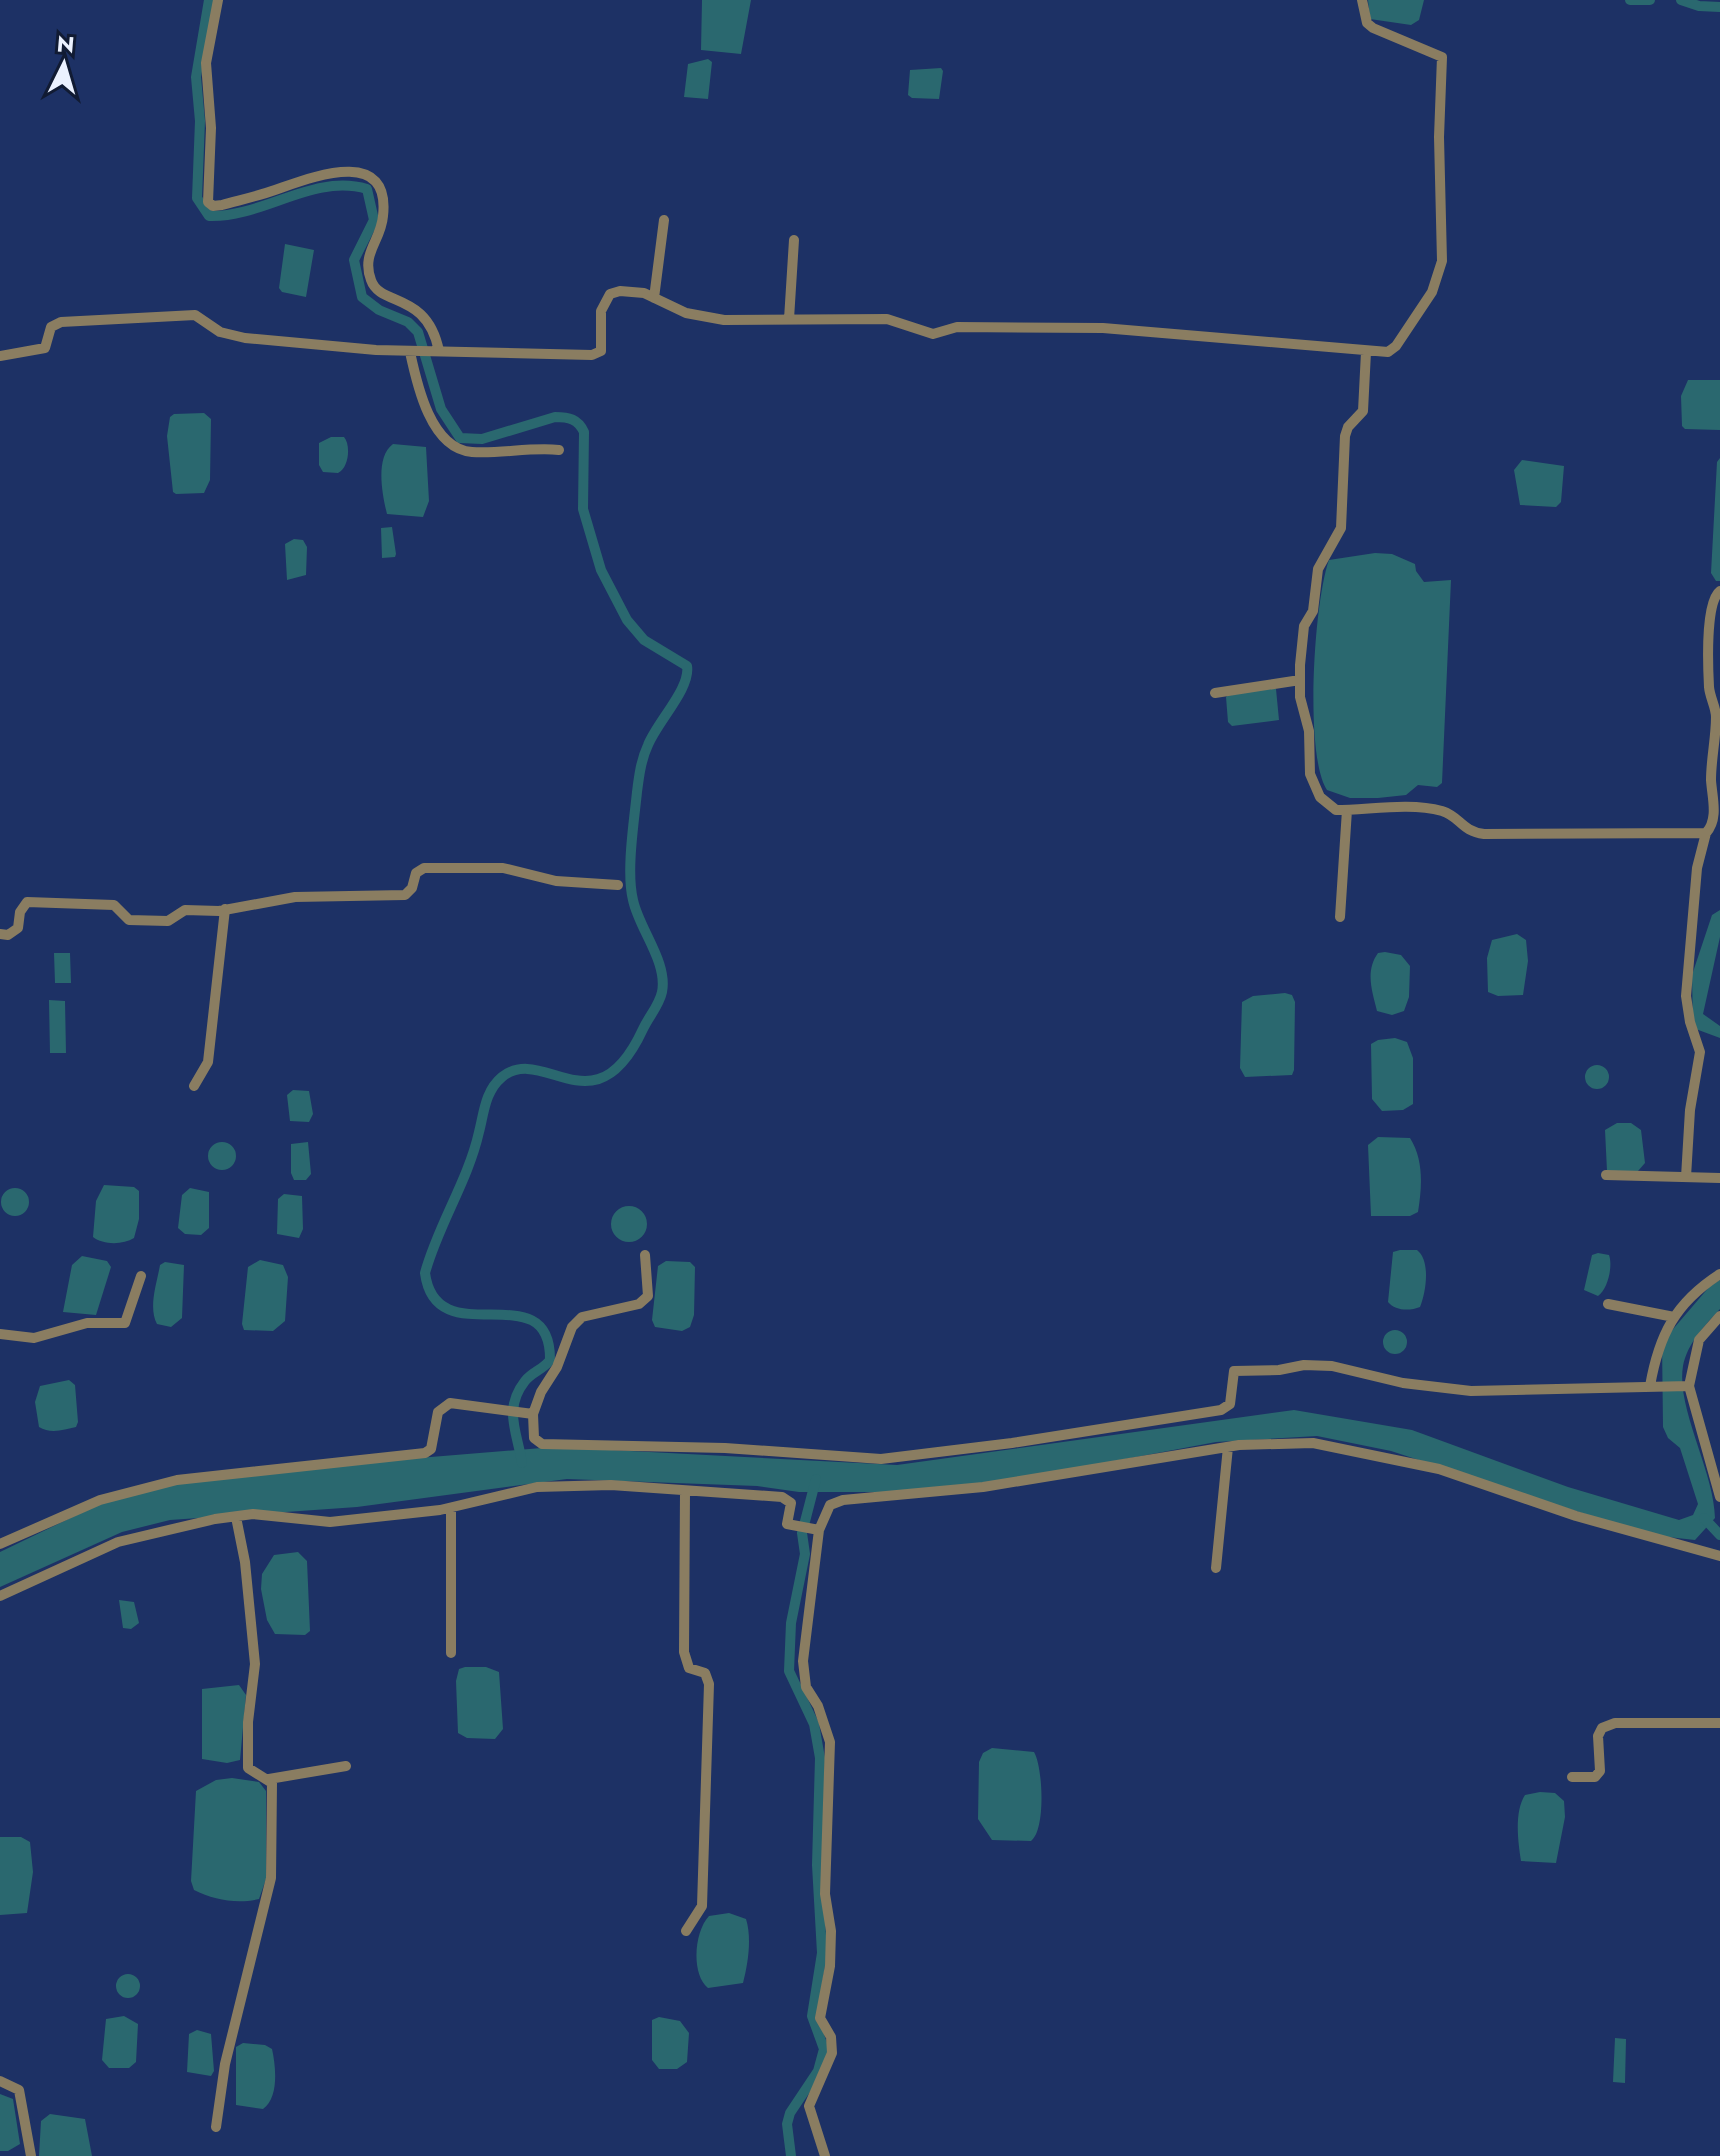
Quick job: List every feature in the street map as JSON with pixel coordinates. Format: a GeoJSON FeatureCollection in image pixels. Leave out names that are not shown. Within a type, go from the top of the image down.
{"type":"FeatureCollection","features":[{"type":"Feature","properties":{"kind":"street"},"geometry":{"type":"LineString","coordinates":[[218,0],[206,63],[211,128],[208,202],[213,206],[222,205],[335,171],[356,173],[371,179],[382,196],[383,217],[367,256],[371,281],[378,289],[425,316],[432,324],[436,351]]}},
{"type":"Feature","properties":{"kind":"street"},"geometry":{"type":"LineString","coordinates":[[0,356],[45,348],[51,327],[56,323],[195,315],[228,335],[413,352],[592,355],[601,351],[603,345],[601,311],[610,294],[634,291],[706,318],[887,319],[933,334],[957,327],[1103,328],[1388,352],[1396,346],[1439,278],[1443,247],[1439,137],[1442,57],[1373,28],[1367,23],[1362,0]]}},
{"type":"Feature","properties":{"kind":"street"},"geometry":{"type":"LineString","coordinates":[[654,298],[664,220]]}},
{"type":"Feature","properties":{"kind":"street"},"geometry":{"type":"LineString","coordinates":[[789,319],[794,240]]}},
{"type":"Feature","properties":{"kind":"street"},"geometry":{"type":"LineString","coordinates":[[413,352],[427,407],[456,448],[470,452],[520,448],[559,450]]}},
{"type":"Feature","properties":{"kind":"street"},"geometry":{"type":"LineString","coordinates":[[1366,352],[1363,411],[1348,427],[1345,436],[1341,528],[1318,569],[1313,611],[1304,626],[1300,680],[1314,787],[1328,806],[1347,810],[1434,810],[1456,818],[1467,831],[1484,834],[1706,833]]}},
{"type":"Feature","properties":{"kind":"street"},"geometry":{"type":"LineString","coordinates":[[1686,1177],[1690,1110],[1700,1052],[1690,1022],[1686,996],[1697,868],[1706,833],[1713,823],[1711,757],[1716,712],[1709,689],[1709,665],[1711,605],[1720,591]]}},
{"type":"Feature","properties":{"kind":"street"},"geometry":{"type":"LineString","coordinates":[[1215,693],[1228,688],[1300,680]]}},
{"type":"Feature","properties":{"kind":"street"},"geometry":{"type":"LineString","coordinates":[[1340,917],[1347,810]]}},
{"type":"Feature","properties":{"kind":"street"},"geometry":{"type":"LineString","coordinates":[[0,934],[8,935],[18,928],[20,912],[27,902],[114,905],[129,920],[157,923],[168,921],[185,910],[225,909],[295,897],[405,895],[412,888],[416,873],[424,868],[503,868],[556,881],[618,885]]}},
{"type":"Feature","properties":{"kind":"street"},"geometry":{"type":"LineString","coordinates":[[194,1086],[208,1062],[225,909]]}},
{"type":"Feature","properties":{"kind":"street"},"geometry":{"type":"LineString","coordinates":[[1606,1175],[1720,1178]]}},
{"type":"Feature","properties":{"kind":"street"},"geometry":{"type":"LineString","coordinates":[[645,1255],[648,1296],[639,1304],[582,1317],[572,1327],[557,1367],[530,1413],[534,1438],[542,1444],[725,1448],[869,1459],[999,1445],[1221,1410],[1230,1404],[1232,1373],[1245,1369],[1332,1366],[1403,1383],[1471,1391],[1685,1386]]}},
{"type":"Feature","properties":{"kind":"street"},"geometry":{"type":"LineString","coordinates":[[1653,1386],[1661,1337],[1674,1317],[1720,1274]]}},
{"type":"Feature","properties":{"kind":"street"},"geometry":{"type":"LineString","coordinates":[[0,1334],[34,1338],[87,1323],[125,1323],[141,1276]]}},
{"type":"Feature","properties":{"kind":"street"},"geometry":{"type":"LineString","coordinates":[[1608,1304],[1674,1317]]}},
{"type":"Feature","properties":{"kind":"street"},"geometry":{"type":"LineString","coordinates":[[1720,1316],[1699,1340],[1685,1386],[1720,1497]]}},
{"type":"Feature","properties":{"kind":"street"},"geometry":{"type":"LineString","coordinates":[[0,1544],[100,1500],[177,1480],[420,1455],[431,1449],[438,1412],[445,1404],[530,1413]]}},
{"type":"Feature","properties":{"kind":"street"},"geometry":{"type":"LineString","coordinates":[[825,2156],[809,2106],[832,2053],[831,2037],[820,2018],[830,1966],[831,1931],[825,1894],[831,1757],[825,1720],[806,1687],[803,1661],[816,1530],[830,1505],[843,1500],[970,1489],[1228,1447],[1313,1443],[1411,1462],[1576,1516],[1720,1556]]}},
{"type":"Feature","properties":{"kind":"street"},"geometry":{"type":"LineString","coordinates":[[1216,1568],[1228,1447]]}},
{"type":"Feature","properties":{"kind":"street"},"geometry":{"type":"LineString","coordinates":[[0,1596],[118,1542],[215,1519],[253,1514],[330,1522],[451,1508],[537,1487],[611,1485],[782,1497],[791,1503],[787,1524],[816,1530]]}},
{"type":"Feature","properties":{"kind":"street"},"geometry":{"type":"LineString","coordinates":[[685,1491],[684,1652],[689,1668],[705,1673],[709,1684],[702,1906],[686,1931]]}},
{"type":"Feature","properties":{"kind":"street"},"geometry":{"type":"LineString","coordinates":[[451,1508],[451,1653]]}},
{"type":"Feature","properties":{"kind":"street"},"geometry":{"type":"LineString","coordinates":[[216,2127],[225,2064],[271,1878],[272,1783],[248,1768],[248,1722],[255,1664],[245,1562],[236,1517]]}},
{"type":"Feature","properties":{"kind":"street"},"geometry":{"type":"LineString","coordinates":[[1572,1777],[1595,1777],[1600,1771],[1598,1736],[1602,1728],[1615,1723],[1720,1723]]}},
{"type":"Feature","properties":{"kind":"street"},"geometry":{"type":"LineString","coordinates":[[269,1779],[346,1766]]}},
{"type":"Feature","properties":{"kind":"street"},"geometry":{"type":"LineString","coordinates":[[0,2081],[19,2090],[31,2156]]}},
{"type":"Feature","properties":{"kind":"shaded area"},"geometry":{"type":"Polygon","coordinates":[[[702,0],[751,0],[741,54],[701,50],[702,0]]]}},
{"type":"Feature","properties":{"kind":"shaded area"},"geometry":{"type":"Polygon","coordinates":[[[1368,0],[1424,0],[1419,20],[1411,25],[1370,19],[1368,0]]]}},
{"type":"Feature","properties":{"kind":"shaded area"},"geometry":{"type":"Polygon","coordinates":[[[708,59],[712,62],[708,99],[684,97],[688,64],[708,59]]]}},
{"type":"Feature","properties":{"kind":"shaded area"},"geometry":{"type":"Polygon","coordinates":[[[941,68],[939,99],[912,98],[908,95],[910,70],[941,68]]]}},
{"type":"Feature","properties":{"kind":"shaded area"},"geometry":{"type":"Polygon","coordinates":[[[285,244],[314,250],[306,297],[282,292],[279,288],[285,244]]]}},
{"type":"Feature","properties":{"kind":"shaded area"},"geometry":{"type":"Polygon","coordinates":[[[1688,380],[1720,380],[1720,430],[1685,429],[1682,426],[1681,396],[1688,380]]]}},
{"type":"Feature","properties":{"kind":"shaded area"},"geometry":{"type":"Polygon","coordinates":[[[204,413],[211,419],[210,480],[204,493],[176,494],[173,492],[167,436],[170,417],[174,414],[204,413]]]}},
{"type":"Feature","properties":{"kind":"shaded area"},"geometry":{"type":"Polygon","coordinates":[[[331,437],[344,437],[348,445],[347,462],[338,473],[323,472],[319,465],[319,443],[331,437]]]}},
{"type":"Feature","properties":{"kind":"shaded area"},"geometry":{"type":"Polygon","coordinates":[[[393,444],[426,447],[429,501],[423,517],[387,514],[382,467],[387,450],[393,444]]]}},
{"type":"Feature","properties":{"kind":"shaded area"},"geometry":{"type":"Polygon","coordinates":[[[1720,458],[1720,581],[1716,581],[1711,573],[1717,462],[1720,458]]]}},
{"type":"Feature","properties":{"kind":"shaded area"},"geometry":{"type":"Polygon","coordinates":[[[1522,460],[1564,466],[1561,502],[1556,507],[1520,505],[1514,470],[1522,460]]]}},
{"type":"Feature","properties":{"kind":"shaded area"},"geometry":{"type":"Polygon","coordinates":[[[392,527],[396,554],[395,557],[382,558],[381,528],[392,527]]]}},
{"type":"Feature","properties":{"kind":"shaded area"},"geometry":{"type":"Polygon","coordinates":[[[294,539],[303,540],[307,547],[306,575],[287,580],[285,544],[294,539]]]}},
{"type":"Feature","properties":{"kind":"shaded area"},"geometry":{"type":"Polygon","coordinates":[[[1375,553],[1392,554],[1415,564],[1424,582],[1451,580],[1442,783],[1437,787],[1418,785],[1406,795],[1350,798],[1327,790],[1320,772],[1314,713],[1319,608],[1329,560],[1375,553]]]}},
{"type":"Feature","properties":{"kind":"shaded area"},"geometry":{"type":"Polygon","coordinates":[[[1276,689],[1279,720],[1232,726],[1228,722],[1226,697],[1231,693],[1276,689]]]}},
{"type":"Feature","properties":{"kind":"shaded area"},"geometry":{"type":"Polygon","coordinates":[[[1720,910],[1720,937],[1703,1014],[1720,1026],[1720,1038],[1693,1028],[1692,975],[1712,915],[1720,910]]]}},
{"type":"Feature","properties":{"kind":"shaded area"},"geometry":{"type":"Polygon","coordinates":[[[1517,934],[1526,940],[1528,961],[1523,995],[1498,996],[1488,992],[1487,958],[1492,940],[1517,934]]]}},
{"type":"Feature","properties":{"kind":"shaded area"},"geometry":{"type":"Polygon","coordinates":[[[54,953],[70,953],[71,983],[55,983],[54,953]]]}},
{"type":"Feature","properties":{"kind":"shaded area"},"geometry":{"type":"Polygon","coordinates":[[[1378,953],[1401,955],[1410,966],[1409,997],[1404,1011],[1392,1015],[1377,1011],[1371,981],[1374,960],[1378,953]]]}},
{"type":"Feature","properties":{"kind":"shaded area"},"geometry":{"type":"Polygon","coordinates":[[[1292,995],[1295,1002],[1292,1075],[1245,1077],[1240,1068],[1242,1002],[1253,996],[1292,995]]]}},
{"type":"Feature","properties":{"kind":"shaded area"},"geometry":{"type":"Polygon","coordinates":[[[49,1000],[65,1001],[66,1053],[50,1053],[49,1000]]]}},
{"type":"Feature","properties":{"kind":"shaded area"},"geometry":{"type":"Polygon","coordinates":[[[1395,1038],[1407,1042],[1413,1058],[1413,1104],[1403,1110],[1382,1111],[1372,1099],[1371,1044],[1395,1038]]]}},
{"type":"Feature","properties":{"kind":"shaded area"},"geometry":{"type":"Polygon","coordinates":[[[1597,1065],[1606,1068],[1609,1077],[1606,1086],[1597,1089],[1588,1086],[1585,1077],[1588,1068],[1597,1065]]]}},
{"type":"Feature","properties":{"kind":"shaded area"},"geometry":{"type":"Polygon","coordinates":[[[293,1090],[309,1091],[313,1114],[309,1122],[290,1121],[287,1095],[293,1090]]]}},
{"type":"Feature","properties":{"kind":"shaded area"},"geometry":{"type":"Polygon","coordinates":[[[1617,1123],[1631,1123],[1641,1130],[1645,1163],[1638,1171],[1607,1171],[1605,1130],[1617,1123]]]}},
{"type":"Feature","properties":{"kind":"shaded area"},"geometry":{"type":"Polygon","coordinates":[[[1378,1137],[1410,1138],[1415,1146],[1420,1164],[1420,1193],[1418,1212],[1410,1216],[1371,1216],[1368,1145],[1378,1137]]]}},
{"type":"Feature","properties":{"kind":"shaded area"},"geometry":{"type":"Polygon","coordinates":[[[222,1142],[232,1146],[236,1156],[232,1166],[222,1170],[212,1166],[208,1156],[212,1146],[222,1142]]]}},
{"type":"Feature","properties":{"kind":"shaded area"},"geometry":{"type":"Polygon","coordinates":[[[308,1142],[311,1174],[306,1180],[294,1180],[291,1173],[291,1144],[308,1142]]]}},
{"type":"Feature","properties":{"kind":"shaded area"},"geometry":{"type":"Polygon","coordinates":[[[104,1185],[134,1187],[139,1191],[139,1219],[134,1238],[113,1243],[93,1237],[96,1201],[104,1185]]]}},
{"type":"Feature","properties":{"kind":"shaded area"},"geometry":{"type":"Polygon","coordinates":[[[15,1188],[25,1192],[29,1202],[25,1212],[15,1216],[5,1212],[1,1202],[5,1192],[15,1188]]]}},
{"type":"Feature","properties":{"kind":"shaded area"},"geometry":{"type":"Polygon","coordinates":[[[190,1188],[209,1192],[209,1228],[201,1235],[185,1234],[178,1228],[182,1195],[190,1188]]]}},
{"type":"Feature","properties":{"kind":"shaded area"},"geometry":{"type":"Polygon","coordinates":[[[284,1194],[302,1196],[303,1229],[299,1238],[277,1234],[278,1199],[284,1194]]]}},
{"type":"Feature","properties":{"kind":"shaded area"},"geometry":{"type":"Polygon","coordinates":[[[629,1206],[642,1211],[647,1224],[642,1237],[629,1242],[616,1237],[611,1224],[616,1211],[629,1206]]]}},
{"type":"Feature","properties":{"kind":"shaded area"},"geometry":{"type":"Polygon","coordinates":[[[1417,1250],[1426,1269],[1420,1307],[1407,1310],[1388,1302],[1393,1252],[1417,1250]]]}},
{"type":"Feature","properties":{"kind":"shaded area"},"geometry":{"type":"Polygon","coordinates":[[[1592,1255],[1609,1255],[1610,1265],[1607,1283],[1598,1296],[1584,1290],[1592,1255]]]}},
{"type":"Feature","properties":{"kind":"shaded area"},"geometry":{"type":"Polygon","coordinates":[[[82,1256],[107,1261],[111,1267],[96,1315],[63,1312],[72,1265],[82,1256]]]}},
{"type":"Feature","properties":{"kind":"shaded area"},"geometry":{"type":"Polygon","coordinates":[[[260,1260],[283,1265],[288,1277],[285,1321],[273,1331],[244,1330],[242,1324],[248,1267],[260,1260]]]}},
{"type":"Feature","properties":{"kind":"shaded area"},"geometry":{"type":"Polygon","coordinates":[[[666,1261],[690,1262],[695,1267],[694,1315],[690,1327],[682,1331],[655,1327],[652,1320],[658,1266],[666,1261]]]}},
{"type":"Feature","properties":{"kind":"shaded area"},"geometry":{"type":"Polygon","coordinates":[[[165,1262],[184,1265],[182,1318],[171,1327],[157,1324],[153,1310],[160,1265],[165,1262]]]}},
{"type":"Feature","properties":{"kind":"shaded area"},"geometry":{"type":"Polygon","coordinates":[[[1720,1280],[1720,1309],[1693,1343],[1683,1366],[1685,1401],[1709,1480],[1715,1518],[1695,1540],[1650,1535],[1391,1451],[1317,1436],[1216,1442],[1003,1482],[911,1492],[799,1492],[757,1486],[567,1479],[357,1507],[170,1520],[122,1532],[0,1587],[0,1552],[114,1497],[210,1475],[554,1447],[897,1465],[1294,1410],[1412,1430],[1568,1487],[1679,1520],[1693,1515],[1698,1504],[1680,1448],[1668,1438],[1663,1427],[1662,1342],[1710,1286],[1720,1280]]]}},
{"type":"Feature","properties":{"kind":"shaded area"},"geometry":{"type":"Polygon","coordinates":[[[1395,1330],[1404,1333],[1407,1342],[1404,1351],[1395,1354],[1386,1351],[1383,1342],[1386,1333],[1395,1330]]]}},
{"type":"Feature","properties":{"kind":"shaded area"},"geometry":{"type":"Polygon","coordinates":[[[69,1380],[75,1385],[76,1427],[52,1431],[39,1427],[35,1402],[40,1386],[69,1380]]]}},
{"type":"Feature","properties":{"kind":"shaded area"},"geometry":{"type":"Polygon","coordinates":[[[298,1552],[307,1561],[310,1631],[305,1635],[275,1634],[267,1620],[261,1589],[262,1574],[274,1555],[298,1552]]]}},
{"type":"Feature","properties":{"kind":"shaded area"},"geometry":{"type":"Polygon","coordinates":[[[119,1600],[134,1602],[139,1623],[131,1629],[123,1628],[119,1600]]]}},
{"type":"Feature","properties":{"kind":"shaded area"},"geometry":{"type":"Polygon","coordinates":[[[486,1667],[499,1672],[503,1729],[495,1739],[467,1738],[458,1733],[456,1681],[459,1669],[486,1667]]]}},
{"type":"Feature","properties":{"kind":"shaded area"},"geometry":{"type":"Polygon","coordinates":[[[239,1685],[246,1695],[240,1760],[227,1763],[202,1759],[202,1689],[239,1685]]]}},
{"type":"Feature","properties":{"kind":"shaded area"},"geometry":{"type":"Polygon","coordinates":[[[992,1748],[1034,1752],[1042,1798],[1039,1825],[1031,1841],[992,1840],[978,1819],[979,1762],[983,1753],[992,1748]]]}},
{"type":"Feature","properties":{"kind":"shaded area"},"geometry":{"type":"Polygon","coordinates":[[[232,1778],[259,1782],[266,1791],[266,1879],[259,1899],[218,1899],[194,1890],[191,1881],[196,1791],[216,1780],[232,1778]]]}},
{"type":"Feature","properties":{"kind":"shaded area"},"geometry":{"type":"Polygon","coordinates":[[[1555,1793],[1564,1801],[1565,1817],[1556,1863],[1521,1861],[1519,1810],[1525,1795],[1555,1793]]]}},
{"type":"Feature","properties":{"kind":"shaded area"},"geometry":{"type":"Polygon","coordinates":[[[0,1837],[21,1837],[30,1842],[33,1872],[27,1913],[0,1915],[0,1837]]]}},
{"type":"Feature","properties":{"kind":"shaded area"},"geometry":{"type":"Polygon","coordinates":[[[729,1913],[746,1919],[748,1926],[749,1951],[743,1983],[708,1988],[697,1963],[700,1932],[709,1916],[729,1913]]]}},
{"type":"Feature","properties":{"kind":"shaded area"},"geometry":{"type":"Polygon","coordinates":[[[123,1974],[133,1974],[140,1981],[140,1991],[133,1998],[123,1998],[116,1991],[116,1981],[123,1974]]]}},
{"type":"Feature","properties":{"kind":"shaded area"},"geometry":{"type":"Polygon","coordinates":[[[124,2016],[138,2024],[136,2062],[129,2068],[109,2068],[102,2060],[106,2019],[124,2016]]]}},
{"type":"Feature","properties":{"kind":"shaded area"},"geometry":{"type":"Polygon","coordinates":[[[659,2017],[680,2021],[689,2033],[687,2062],[677,2069],[659,2069],[652,2060],[652,2020],[659,2017]]]}},
{"type":"Feature","properties":{"kind":"shaded area"},"geometry":{"type":"Polygon","coordinates":[[[197,2030],[211,2034],[214,2071],[211,2076],[187,2072],[189,2034],[197,2030]]]}},
{"type":"Feature","properties":{"kind":"shaded area"},"geometry":{"type":"Polygon","coordinates":[[[1615,2038],[1626,2039],[1625,2083],[1613,2082],[1615,2038]]]}},
{"type":"Feature","properties":{"kind":"shaded area"},"geometry":{"type":"Polygon","coordinates":[[[243,2043],[265,2045],[272,2049],[274,2090],[263,2109],[236,2105],[236,2047],[243,2043]]]}},
{"type":"Feature","properties":{"kind":"shaded area"},"geometry":{"type":"Polygon","coordinates":[[[0,2094],[13,2099],[20,2144],[8,2151],[0,2151],[0,2094]]]}},
{"type":"Feature","properties":{"kind":"shaded area"},"geometry":{"type":"Polygon","coordinates":[[[50,2114],[85,2119],[92,2156],[39,2156],[41,2121],[50,2114]]]}},
{"type":"Feature","properties":{"kind":"waterway"},"geometry":{"type":"LineString","coordinates":[[209,0],[196,77],[200,121],[197,198],[209,216],[229,215],[327,187],[367,189],[374,220],[354,260],[362,297],[379,310],[408,322],[418,332],[441,409],[460,438],[482,439],[555,417],[569,418],[579,424],[584,432],[583,509],[601,570],[627,620],[644,640],[687,666],[684,684],[652,736],[644,756],[631,847],[633,900],[661,969],[663,981],[659,1002],[625,1060],[607,1076],[588,1081],[518,1069],[496,1083],[486,1103],[468,1168],[425,1273],[434,1297],[449,1310],[514,1316],[532,1321],[545,1334],[550,1360],[525,1381],[518,1391],[513,1411],[522,1463]]}},
{"type":"Feature","properties":{"kind":"waterway"},"geometry":{"type":"LineString","coordinates":[[1630,0],[1650,0]]}},
{"type":"Feature","properties":{"kind":"waterway"},"geometry":{"type":"LineString","coordinates":[[1681,0],[1699,6],[1720,7]]}},
{"type":"Feature","properties":{"kind":"waterway"},"geometry":{"type":"LineString","coordinates":[[791,2156],[787,2124],[790,2113],[818,2071],[824,2049],[812,2016],[822,1953],[817,1865],[820,1758],[814,1724],[789,1671],[791,1623],[805,1554],[802,1533],[816,1479]]}},
{"type":"Feature","properties":{"kind":"waterway"},"geometry":{"type":"LineString","coordinates":[[1704,1518],[1720,1535]]}}]}
